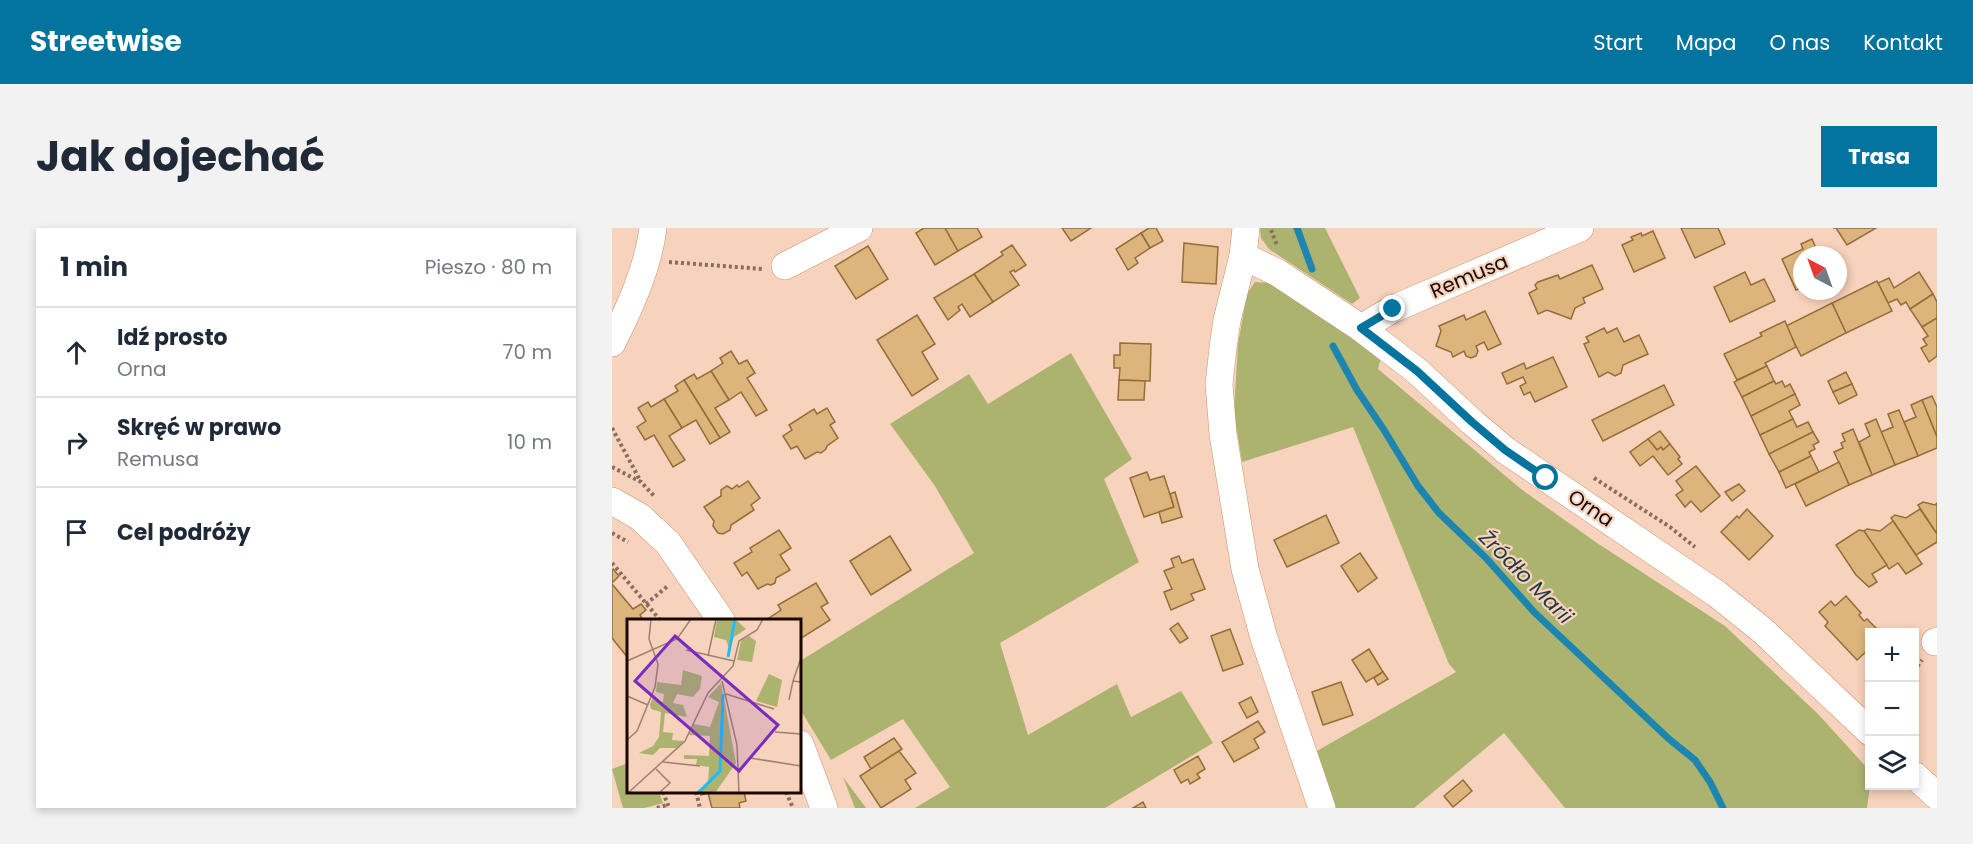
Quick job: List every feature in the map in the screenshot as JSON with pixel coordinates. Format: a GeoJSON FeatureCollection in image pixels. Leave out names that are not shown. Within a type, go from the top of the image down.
{"type":"FeatureCollection","features":[{"type":"Feature","properties":{"kind":"street"},"geometry":{"type":"LineString","coordinates":[[612,343],[636,291],[652,241],[653,228]]}},
{"type":"Feature","properties":{"kind":"street"},"geometry":{"type":"LineString","coordinates":[[785,266],[859,228]]}},
{"type":"Feature","properties":{"kind":"street"},"geometry":{"type":"LineString","coordinates":[[1246,228],[1243,256],[1227,320],[1223,348],[1219,384],[1223,434],[1248,581],[1264,638],[1322,808]]}},
{"type":"Feature","properties":{"kind":"street","name":"Remusa"},"geometry":{"type":"LineString","coordinates":[[1361,328],[1393,309],[1580,228]]}},
{"type":"Feature","properties":{"kind":"street","name":"Orna"},"geometry":{"type":"LineString","coordinates":[[1243,256],[1278,273],[1361,328],[1417,371],[1505,450],[1717,594],[1762,630],[1865,728]]}},
{"type":"Feature","properties":{"kind":"street"},"geometry":{"type":"LineString","coordinates":[[612,501],[640,517],[668,543],[720,619]]}},
{"type":"Feature","properties":{"kind":"street"},"geometry":{"type":"LineString","coordinates":[[801,747],[824,808]]}},
{"type":"Feature","properties":{"kind":"street"},"geometry":{"type":"LineString","coordinates":[[1919,780],[1937,796]]}},
{"type":"Feature","properties":{"kind":"path"},"geometry":{"type":"LineString","coordinates":[[672,262],[770,270],[785,266]]}},
{"type":"Feature","properties":{"kind":"path"},"geometry":{"type":"LineString","coordinates":[[612,428],[641,482],[659,502]]}},
{"type":"Feature","properties":{"kind":"path"},"geometry":{"type":"LineString","coordinates":[[612,468],[641,482]]}},
{"type":"Feature","properties":{"kind":"path"},"geometry":{"type":"LineString","coordinates":[[612,563],[658,619]]}},
{"type":"Feature","properties":{"kind":"path"},"geometry":{"type":"LineString","coordinates":[[646,604],[669,585]]}},
{"type":"Feature","properties":{"kind":"path"},"geometry":{"type":"LineString","coordinates":[[696,793],[700,808]]}},
{"type":"Feature","properties":{"kind":"path"},"geometry":{"type":"LineString","coordinates":[[786,793],[793,808]]}},
{"type":"Feature","properties":{"kind":"path"},"geometry":{"type":"LineString","coordinates":[[657,808],[668,807]]}},
{"type":"Feature","properties":{"kind":"green space"},"geometry":{"type":"Polygon","coordinates":[[[1260,228],[1325,228],[1360,298],[1352,304],[1269,249],[1261,238],[1260,228]]]}},
{"type":"Feature","properties":{"kind":"green space"},"geometry":{"type":"Polygon","coordinates":[[[1255,282],[1273,283],[1381,358],[1378,369],[1521,489],[1597,543],[1725,626],[1818,714],[1865,766],[1865,790],[1869,790],[1867,808],[1565,808],[1504,733],[1414,808],[1334,808],[1315,752],[1456,672],[1449,664],[1353,427],[1242,462],[1234,411],[1238,344],[1247,294],[1255,282]]]}},
{"type":"Feature","properties":{"kind":"green space"},"geometry":{"type":"Polygon","coordinates":[[[1071,353],[1132,459],[1104,479],[1139,562],[1000,643],[1028,735],[1117,684],[1131,717],[1181,691],[1213,743],[1105,808],[915,808],[950,787],[903,719],[831,760],[801,711],[801,660],[974,553],[935,486],[890,424],[969,374],[988,404],[1071,353]]]}},
{"type":"Feature","properties":{"kind":"green space"},"geometry":{"type":"Polygon","coordinates":[[[627,763],[627,793],[659,793],[663,803],[644,808],[623,808],[612,769],[627,763]]]}},
{"type":"Feature","properties":{"kind":"green space"},"geometry":{"type":"Polygon","coordinates":[[[843,777],[866,808],[855,808],[843,777]]]}},
{"type":"Feature","properties":{"kind":"building"},"geometry":{"type":"Polygon","coordinates":[[[924,228],[945,228],[958,251],[935,265],[916,233],[924,228]]]}},
{"type":"Feature","properties":{"kind":"building"},"geometry":{"type":"Polygon","coordinates":[[[945,228],[977,228],[982,237],[958,251],[945,228]]]}},
{"type":"Feature","properties":{"kind":"building"},"geometry":{"type":"Polygon","coordinates":[[[1062,228],[1091,228],[1071,241],[1062,228]]]}},
{"type":"Feature","properties":{"kind":"building"},"geometry":{"type":"Polygon","coordinates":[[[1149,228],[1156,228],[1163,241],[1150,248],[1141,233],[1149,228]]]}},
{"type":"Feature","properties":{"kind":"building"},"geometry":{"type":"Polygon","coordinates":[[[1681,228],[1718,228],[1725,244],[1695,258],[1681,228]]]}},
{"type":"Feature","properties":{"kind":"building"},"geometry":{"type":"Polygon","coordinates":[[[1836,228],[1876,228],[1847,245],[1836,228]]]}},
{"type":"Feature","properties":{"kind":"building"},"geometry":{"type":"Polygon","coordinates":[[[1653,231],[1665,258],[1634,272],[1622,245],[1633,240],[1631,237],[1641,233],[1642,236],[1653,231]]]}},
{"type":"Feature","properties":{"kind":"building"},"geometry":{"type":"Polygon","coordinates":[[[1141,233],[1150,248],[1135,258],[1138,263],[1128,270],[1116,249],[1141,233]]]}},
{"type":"Feature","properties":{"kind":"building"},"geometry":{"type":"Polygon","coordinates":[[[1812,239],[1815,246],[1802,246],[1801,244],[1812,239]]]}},
{"type":"Feature","properties":{"kind":"building"},"geometry":{"type":"Polygon","coordinates":[[[1184,243],[1218,247],[1216,284],[1182,282],[1184,243]]]}},
{"type":"Feature","properties":{"kind":"building"},"geometry":{"type":"Polygon","coordinates":[[[1012,245],[1026,265],[1015,272],[1014,270],[1010,272],[1019,285],[993,302],[974,274],[1003,255],[1001,252],[1012,245]]]}},
{"type":"Feature","properties":{"kind":"building"},"geometry":{"type":"Polygon","coordinates":[[[868,246],[888,279],[856,299],[835,266],[868,246]]]}},
{"type":"Feature","properties":{"kind":"building"},"geometry":{"type":"Polygon","coordinates":[[[1793,254],[1793,283],[1782,259],[1793,254]]]}},
{"type":"Feature","properties":{"kind":"building"},"geometry":{"type":"Polygon","coordinates":[[[1592,265],[1603,289],[1583,298],[1585,303],[1575,308],[1571,319],[1547,310],[1538,314],[1529,293],[1537,289],[1535,285],[1538,282],[1558,275],[1560,279],[1592,265]]]}},
{"type":"Feature","properties":{"kind":"building"},"geometry":{"type":"Polygon","coordinates":[[[1745,272],[1751,285],[1764,279],[1775,301],[1730,322],[1714,287],[1745,272]]]}},
{"type":"Feature","properties":{"kind":"building"},"geometry":{"type":"Polygon","coordinates":[[[1919,272],[1933,294],[1910,309],[1906,302],[1901,305],[1897,299],[1888,303],[1878,283],[1889,278],[1894,288],[1919,272]]]}},
{"type":"Feature","properties":{"kind":"building"},"geometry":{"type":"Polygon","coordinates":[[[974,274],[993,302],[970,317],[962,304],[958,307],[960,310],[948,320],[934,298],[974,274]]]}},
{"type":"Feature","properties":{"kind":"building"},"geometry":{"type":"Polygon","coordinates":[[[1877,281],[1892,311],[1846,333],[1832,303],[1847,300],[1847,296],[1877,281]]]}},
{"type":"Feature","properties":{"kind":"building"},"geometry":{"type":"Polygon","coordinates":[[[1933,294],[1937,302],[1937,318],[1922,327],[1910,309],[1933,294]]]}},
{"type":"Feature","properties":{"kind":"building"},"geometry":{"type":"Polygon","coordinates":[[[1832,303],[1846,333],[1801,356],[1786,326],[1832,303]]]}},
{"type":"Feature","properties":{"kind":"building"},"geometry":{"type":"Polygon","coordinates":[[[1485,311],[1501,344],[1488,350],[1484,342],[1476,346],[1478,351],[1476,356],[1471,358],[1466,356],[1464,351],[1453,357],[1451,352],[1436,346],[1441,331],[1439,326],[1464,315],[1466,320],[1485,311]]]}},
{"type":"Feature","properties":{"kind":"building"},"geometry":{"type":"Polygon","coordinates":[[[917,315],[935,344],[922,352],[938,379],[912,396],[877,340],[917,315]]]}},
{"type":"Feature","properties":{"kind":"building"},"geometry":{"type":"Polygon","coordinates":[[[1937,318],[1937,356],[1929,362],[1921,348],[1927,345],[1923,339],[1928,336],[1922,327],[1937,318]]]}},
{"type":"Feature","properties":{"kind":"building"},"geometry":{"type":"Polygon","coordinates":[[[1785,321],[1796,347],[1765,363],[1767,366],[1737,380],[1724,354],[1762,336],[1760,333],[1785,321]]]}},
{"type":"Feature","properties":{"kind":"building"},"geometry":{"type":"Polygon","coordinates":[[[1604,328],[1607,333],[1617,328],[1624,342],[1639,335],[1648,354],[1623,365],[1621,373],[1615,376],[1608,372],[1599,377],[1584,344],[1589,342],[1586,337],[1604,328]]]}},
{"type":"Feature","properties":{"kind":"building"},"geometry":{"type":"Polygon","coordinates":[[[1120,343],[1151,344],[1150,381],[1119,380],[1120,368],[1114,368],[1114,355],[1120,355],[1120,343]]]}},
{"type":"Feature","properties":{"kind":"building"},"geometry":{"type":"Polygon","coordinates":[[[731,351],[739,364],[747,360],[755,373],[747,378],[767,410],[756,416],[741,392],[729,400],[711,371],[723,363],[720,358],[731,351]]]}},
{"type":"Feature","properties":{"kind":"building"},"geometry":{"type":"Polygon","coordinates":[[[1553,357],[1567,387],[1535,402],[1530,392],[1524,395],[1520,386],[1526,383],[1523,377],[1507,384],[1502,373],[1524,363],[1526,369],[1553,357]]]}},
{"type":"Feature","properties":{"kind":"building"},"geometry":{"type":"Polygon","coordinates":[[[1767,366],[1774,381],[1742,397],[1734,382],[1767,366]]]}},
{"type":"Feature","properties":{"kind":"building"},"geometry":{"type":"Polygon","coordinates":[[[711,371],[729,400],[715,408],[730,432],[720,438],[684,380],[694,374],[697,379],[711,371]]]}},
{"type":"Feature","properties":{"kind":"building"},"geometry":{"type":"Polygon","coordinates":[[[1846,372],[1852,384],[1833,392],[1828,381],[1846,372]]]}},
{"type":"Feature","properties":{"kind":"building"},"geometry":{"type":"Polygon","coordinates":[[[684,380],[720,438],[710,444],[696,420],[682,428],[664,399],[678,391],[675,386],[684,380]]]}},
{"type":"Feature","properties":{"kind":"building"},"geometry":{"type":"Polygon","coordinates":[[[1119,380],[1145,381],[1144,400],[1118,400],[1119,380]]]}},
{"type":"Feature","properties":{"kind":"building"},"geometry":{"type":"Polygon","coordinates":[[[1774,381],[1776,384],[1782,381],[1785,387],[1790,384],[1795,394],[1751,416],[1742,397],[1774,381]]]}},
{"type":"Feature","properties":{"kind":"building"},"geometry":{"type":"Polygon","coordinates":[[[1852,384],[1857,395],[1839,404],[1833,392],[1852,384]]]}},
{"type":"Feature","properties":{"kind":"building"},"geometry":{"type":"Polygon","coordinates":[[[1664,385],[1674,405],[1603,441],[1592,420],[1664,385]]]}},
{"type":"Feature","properties":{"kind":"building"},"geometry":{"type":"Polygon","coordinates":[[[1795,394],[1800,405],[1789,411],[1793,419],[1760,435],[1751,416],[1795,394]]]}},
{"type":"Feature","properties":{"kind":"building"},"geometry":{"type":"Polygon","coordinates":[[[1932,396],[1937,407],[1937,437],[1922,400],[1932,396]]]}},
{"type":"Feature","properties":{"kind":"building"},"geometry":{"type":"Polygon","coordinates":[[[664,399],[682,428],[669,436],[685,460],[673,467],[654,435],[645,440],[637,427],[646,421],[638,408],[648,402],[651,407],[664,399]]]}},
{"type":"Feature","properties":{"kind":"building"},"geometry":{"type":"Polygon","coordinates":[[[1922,400],[1937,437],[1937,448],[1918,456],[1904,422],[1916,417],[1911,405],[1922,400]]]}},
{"type":"Feature","properties":{"kind":"building"},"geometry":{"type":"Polygon","coordinates":[[[827,408],[835,422],[830,425],[838,438],[821,453],[817,452],[805,459],[797,446],[791,449],[783,436],[792,430],[789,425],[814,409],[817,414],[827,408]]]}},
{"type":"Feature","properties":{"kind":"building"},"geometry":{"type":"Polygon","coordinates":[[[1899,410],[1918,456],[1895,465],[1881,432],[1893,427],[1888,414],[1899,410]]]}},
{"type":"Feature","properties":{"kind":"building"},"geometry":{"type":"Polygon","coordinates":[[[1793,419],[1797,427],[1808,422],[1813,432],[1769,454],[1760,435],[1793,419]]]}},
{"type":"Feature","properties":{"kind":"building"},"geometry":{"type":"Polygon","coordinates":[[[1876,419],[1895,465],[1872,475],[1859,442],[1870,436],[1865,424],[1876,419]]]}},
{"type":"Feature","properties":{"kind":"building"},"geometry":{"type":"Polygon","coordinates":[[[1853,429],[1872,475],[1849,485],[1834,452],[1843,448],[1841,443],[1845,441],[1842,434],[1853,429]]]}},
{"type":"Feature","properties":{"kind":"building"},"geometry":{"type":"Polygon","coordinates":[[[1660,431],[1670,444],[1663,450],[1661,447],[1657,450],[1648,439],[1660,431]]]}},
{"type":"Feature","properties":{"kind":"building"},"geometry":{"type":"Polygon","coordinates":[[[1813,432],[1819,442],[1813,445],[1815,449],[1809,452],[1811,456],[1779,472],[1769,454],[1813,432]]]}},
{"type":"Feature","properties":{"kind":"building"},"geometry":{"type":"Polygon","coordinates":[[[1648,439],[1657,450],[1661,447],[1663,450],[1670,444],[1680,457],[1678,459],[1682,464],[1668,475],[1653,456],[1640,466],[1630,452],[1648,439]]]}},
{"type":"Feature","properties":{"kind":"building"},"geometry":{"type":"Polygon","coordinates":[[[1811,456],[1819,472],[1786,488],[1779,472],[1811,456]]]}},
{"type":"Feature","properties":{"kind":"building"},"geometry":{"type":"Polygon","coordinates":[[[1839,462],[1849,485],[1806,506],[1795,484],[1839,462]]]}},
{"type":"Feature","properties":{"kind":"building"},"geometry":{"type":"Polygon","coordinates":[[[1696,466],[1720,496],[1701,512],[1691,501],[1685,507],[1676,495],[1683,490],[1676,481],[1696,466]]]}},
{"type":"Feature","properties":{"kind":"building"},"geometry":{"type":"Polygon","coordinates":[[[1147,472],[1150,480],[1164,476],[1174,507],[1144,517],[1130,478],[1147,472]]]}},
{"type":"Feature","properties":{"kind":"building"},"geometry":{"type":"Polygon","coordinates":[[[748,481],[760,498],[751,505],[754,510],[731,525],[730,530],[723,534],[718,533],[713,526],[714,521],[704,507],[721,496],[721,490],[727,486],[732,489],[748,481]]]}},
{"type":"Feature","properties":{"kind":"building"},"geometry":{"type":"Polygon","coordinates":[[[1739,484],[1745,491],[1732,501],[1725,492],[1739,484]]]}},
{"type":"Feature","properties":{"kind":"building"},"geometry":{"type":"Polygon","coordinates":[[[1175,492],[1182,517],[1162,523],[1159,512],[1174,507],[1170,494],[1175,492]]]}},
{"type":"Feature","properties":{"kind":"building"},"geometry":{"type":"Polygon","coordinates":[[[1923,502],[1935,505],[1937,503],[1937,534],[1918,505],[1923,502]]]}},
{"type":"Feature","properties":{"kind":"building"},"geometry":{"type":"Polygon","coordinates":[[[1747,509],[1773,536],[1749,560],[1721,532],[1747,509]]]}},
{"type":"Feature","properties":{"kind":"building"},"geometry":{"type":"Polygon","coordinates":[[[1920,509],[1937,534],[1937,542],[1916,555],[1891,518],[1895,515],[1906,518],[1920,509]]]}},
{"type":"Feature","properties":{"kind":"building"},"geometry":{"type":"Polygon","coordinates":[[[1326,515],[1339,543],[1287,567],[1274,540],[1326,515]]]}},
{"type":"Feature","properties":{"kind":"building"},"geometry":{"type":"Polygon","coordinates":[[[1893,521],[1922,564],[1906,574],[1898,563],[1889,569],[1864,531],[1867,529],[1880,531],[1893,521]]]}},
{"type":"Feature","properties":{"kind":"building"},"geometry":{"type":"Polygon","coordinates":[[[779,530],[791,548],[780,555],[790,570],[776,578],[775,583],[758,589],[747,572],[742,576],[734,563],[752,552],[750,548],[779,530]]]}},
{"type":"Feature","properties":{"kind":"building"},"geometry":{"type":"Polygon","coordinates":[[[1859,530],[1864,531],[1887,565],[1872,574],[1877,582],[1869,587],[1856,575],[1836,545],[1859,530]]]}},
{"type":"Feature","properties":{"kind":"building"},"geometry":{"type":"Polygon","coordinates":[[[890,536],[911,570],[871,595],[850,561],[890,536]]]}},
{"type":"Feature","properties":{"kind":"building"},"geometry":{"type":"Polygon","coordinates":[[[1360,553],[1377,578],[1358,592],[1341,566],[1360,553]]]}},
{"type":"Feature","properties":{"kind":"building"},"geometry":{"type":"Polygon","coordinates":[[[1179,556],[1182,563],[1193,559],[1205,589],[1191,594],[1194,600],[1171,610],[1164,592],[1172,589],[1164,571],[1174,567],[1171,559],[1179,556]]]}},
{"type":"Feature","properties":{"kind":"building"},"geometry":{"type":"Polygon","coordinates":[[[612,570],[619,576],[612,583],[612,570]]]}},
{"type":"Feature","properties":{"kind":"building"},"geometry":{"type":"Polygon","coordinates":[[[816,583],[828,603],[821,607],[830,620],[801,638],[801,619],[770,619],[781,610],[778,605],[816,583]]]}},
{"type":"Feature","properties":{"kind":"building"},"geometry":{"type":"Polygon","coordinates":[[[612,584],[633,609],[641,604],[646,610],[640,615],[642,619],[627,619],[627,657],[612,638],[612,584]]]}},
{"type":"Feature","properties":{"kind":"building"},"geometry":{"type":"Polygon","coordinates":[[[1846,596],[1861,613],[1859,615],[1864,621],[1867,619],[1876,628],[1865,628],[1865,653],[1857,660],[1825,626],[1828,622],[1819,612],[1831,601],[1835,606],[1846,596]]]}},
{"type":"Feature","properties":{"kind":"building"},"geometry":{"type":"Polygon","coordinates":[[[1178,623],[1188,638],[1180,643],[1170,629],[1178,623]]]}},
{"type":"Feature","properties":{"kind":"building"},"geometry":{"type":"Polygon","coordinates":[[[1230,629],[1243,664],[1223,671],[1211,636],[1230,629]]]}},
{"type":"Feature","properties":{"kind":"building"},"geometry":{"type":"Polygon","coordinates":[[[1369,649],[1383,672],[1366,682],[1352,660],[1369,649]]]}},
{"type":"Feature","properties":{"kind":"building"},"geometry":{"type":"Polygon","coordinates":[[[1383,672],[1388,679],[1378,685],[1374,678],[1383,672]]]}},
{"type":"Feature","properties":{"kind":"building"},"geometry":{"type":"Polygon","coordinates":[[[1341,682],[1353,715],[1323,725],[1312,692],[1341,682]]]}},
{"type":"Feature","properties":{"kind":"building"},"geometry":{"type":"Polygon","coordinates":[[[1251,697],[1258,712],[1247,718],[1239,703],[1251,697]]]}},
{"type":"Feature","properties":{"kind":"building"},"geometry":{"type":"Polygon","coordinates":[[[1258,721],[1265,732],[1254,739],[1259,748],[1234,762],[1222,742],[1258,721]]]}},
{"type":"Feature","properties":{"kind":"building"},"geometry":{"type":"Polygon","coordinates":[[[894,738],[902,749],[871,769],[864,757],[894,738]]]}},
{"type":"Feature","properties":{"kind":"building"},"geometry":{"type":"Polygon","coordinates":[[[899,751],[916,773],[905,780],[911,789],[881,808],[860,776],[899,751]]]}},
{"type":"Feature","properties":{"kind":"building"},"geometry":{"type":"Polygon","coordinates":[[[1198,756],[1205,769],[1197,774],[1200,778],[1190,784],[1188,779],[1181,783],[1174,770],[1198,756]]]}},
{"type":"Feature","properties":{"kind":"building"},"geometry":{"type":"Polygon","coordinates":[[[1463,780],[1472,791],[1453,807],[1444,796],[1463,780]]]}},
{"type":"Feature","properties":{"kind":"building"},"geometry":{"type":"Polygon","coordinates":[[[708,793],[744,793],[746,801],[739,803],[740,808],[712,808],[708,793]]]}},
{"type":"Feature","properties":{"kind":"building"},"geometry":{"type":"Polygon","coordinates":[[[1143,802],[1146,808],[1133,808],[1143,802]]]}},
{"type":"Feature","properties":{"kind":"waterway","name":"Źródło Marii"},"geometry":{"type":"LineString","coordinates":[[1297,228],[1312,269]]}},
{"type":"Feature","properties":{"kind":"waterway","name":"Źródło Marii"},"geometry":{"type":"LineString","coordinates":[[1333,346],[1357,390],[1418,486],[1439,513],[1486,558],[1534,612],[1669,739],[1695,760],[1710,782],[1723,808]]}},
{"type":"Feature","properties":{"kind":"route"},"geometry":{"type":"LineString","coordinates":[[1393,309],[1361,328],[1417,371],[1505,450],[1546,478]]}}]}
